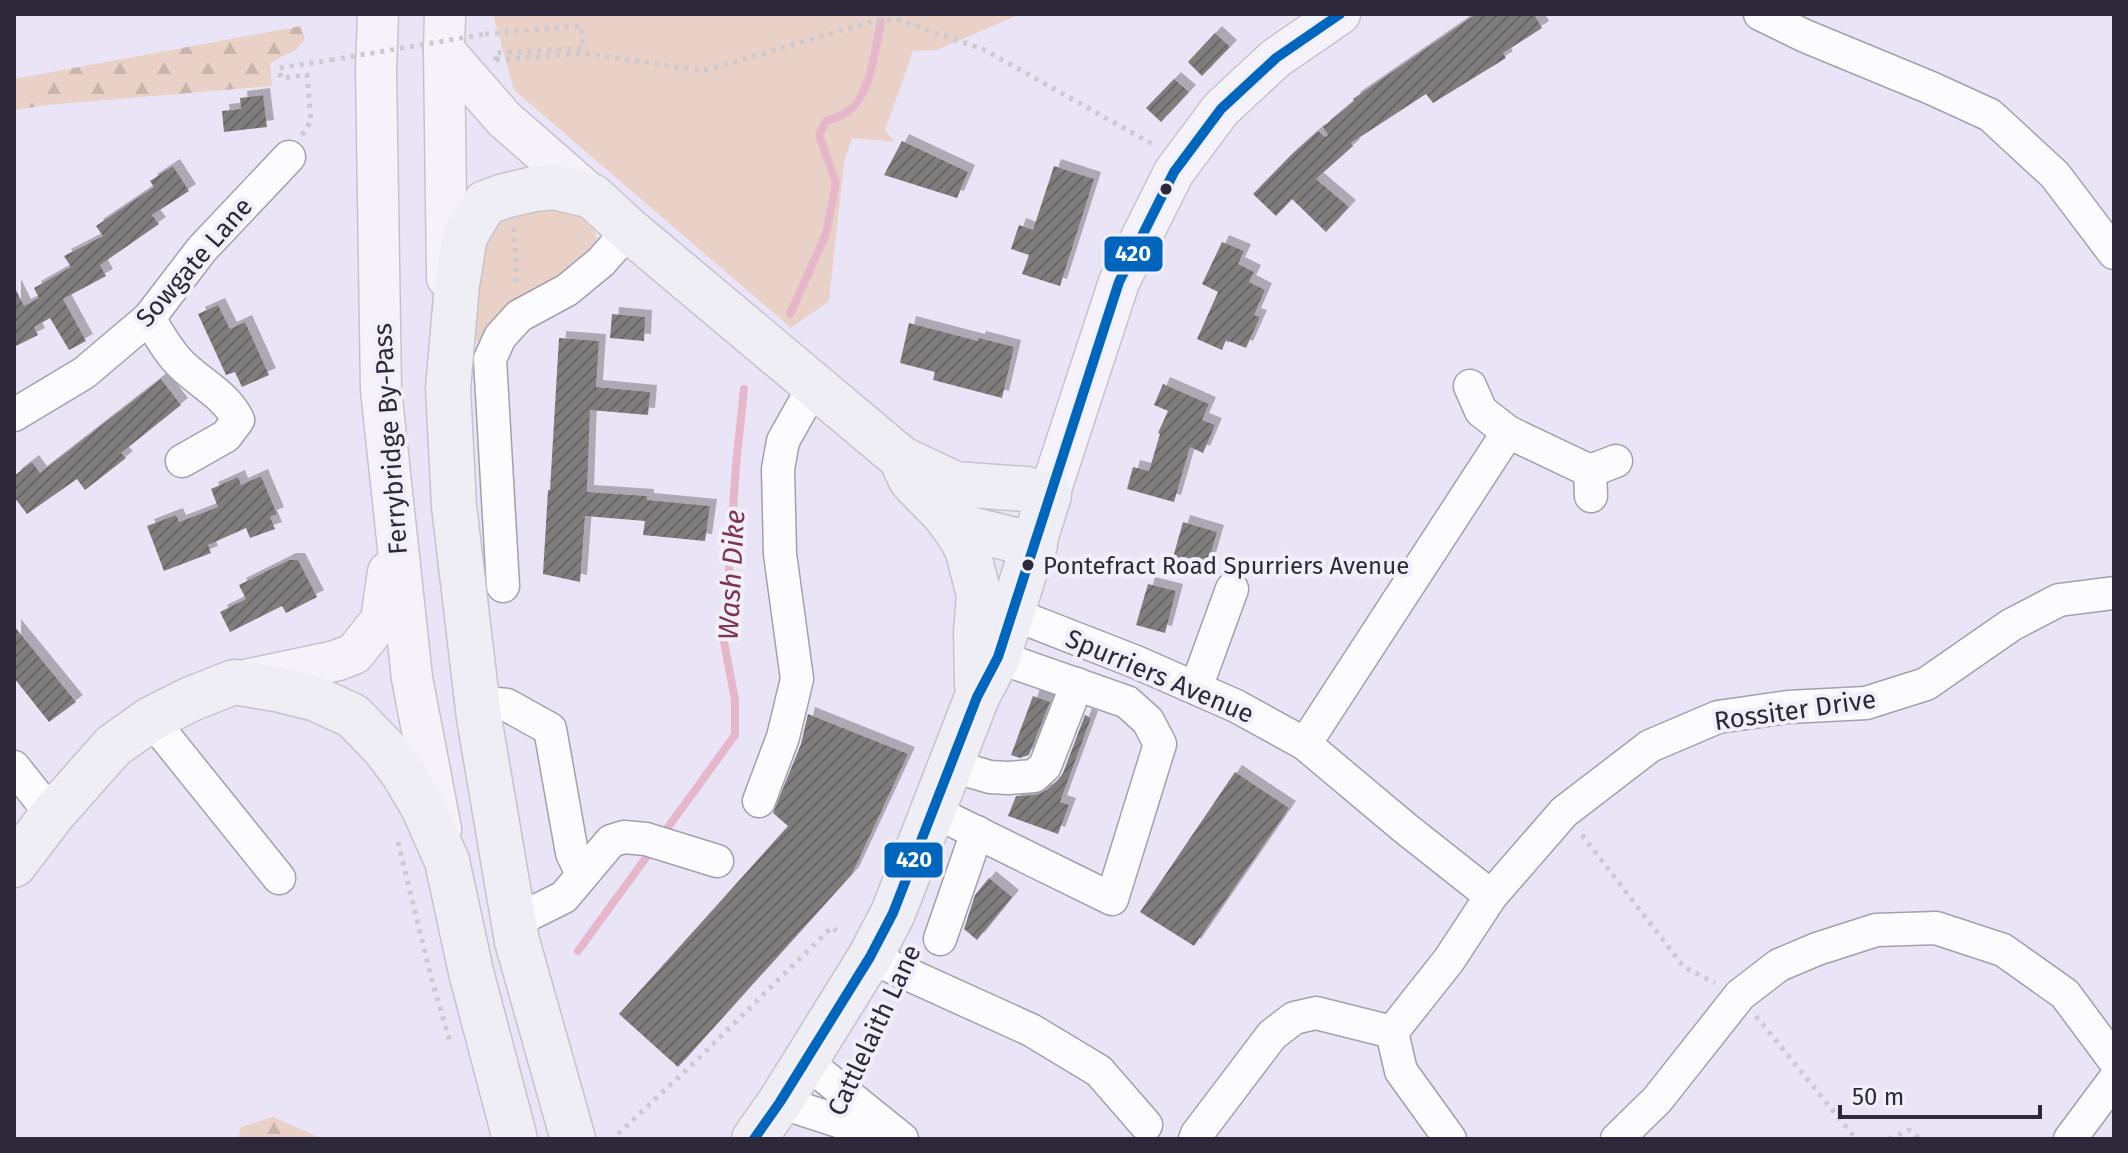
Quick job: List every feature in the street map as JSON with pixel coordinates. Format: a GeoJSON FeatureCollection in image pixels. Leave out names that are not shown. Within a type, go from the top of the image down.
{"type":"FeatureCollection","features":[{"type":"Feature","properties":{"kind":"highway"},"geometry":{"type":"LineString","coordinates":[[573,1139],[517,941],[477,702],[454,506],[448,388],[457,285],[465,236],[485,203],[534,189],[554,187],[592,196],[902,459],[955,484],[1026,489],[1049,495],[998,657],[977,697],[893,913],[780,1102],[754,1139]]}},
{"type":"Feature","properties":{"kind":"highway"},"geometry":{"type":"LineString","coordinates":[[902,459],[911,480],[945,515],[968,552],[979,595],[977,697]]}},
{"type":"Feature","properties":{"kind":"highway"},"geometry":{"type":"LineString","coordinates":[[945,515],[970,529],[1035,545]]}},
{"type":"Feature","properties":{"kind":"highway"},"geometry":{"type":"LineString","coordinates":[[14,865],[52,815],[113,746],[151,719],[191,699],[234,682],[316,699],[353,716],[403,773],[423,807],[447,861],[471,972],[515,1139]]}},
{"type":"Feature","properties":{"kind":"main road","name":"Ferrybridge By-Pass"},"geometry":{"type":"LineString","coordinates":[[378,14],[376,69],[381,390],[412,678],[447,861]]}},
{"type":"Feature","properties":{"kind":"main road"},"geometry":{"type":"LineString","coordinates":[[1049,495],[1119,282],[1174,172],[1221,109],[1276,58],[1340,14]]}},
{"type":"Feature","properties":{"kind":"main road"},"geometry":{"type":"LineString","coordinates":[[445,32],[504,119],[592,196]]}},
{"type":"Feature","properties":{"kind":"main road"},"geometry":{"type":"LineString","coordinates":[[445,32],[448,388]]}},
{"type":"Feature","properties":{"kind":"main road"},"geometry":{"type":"LineString","coordinates":[[234,682],[305,668],[354,654],[381,620],[395,529]]}},
{"type":"Feature","properties":{"kind":"street"},"geometry":{"type":"LineString","coordinates":[[1760,14],[1990,115],[2055,175],[2114,253]]}},
{"type":"Feature","properties":{"kind":"street","name":"Sowgate Lane"},"geometry":{"type":"LineString","coordinates":[[14,415],[84,373],[149,318],[202,249],[289,157]]}},
{"type":"Feature","properties":{"kind":"street"},"geometry":{"type":"LineString","coordinates":[[503,586],[490,359],[500,337],[519,316],[567,290],[601,262],[629,230]]}},
{"type":"Feature","properties":{"kind":"street"},"geometry":{"type":"LineString","coordinates":[[149,318],[179,363],[232,408],[238,420],[226,436],[182,461]]}},
{"type":"Feature","properties":{"kind":"street"},"geometry":{"type":"LineString","coordinates":[[759,801],[783,737],[797,679],[780,554],[778,469],[783,441],[814,386]]}},
{"type":"Feature","properties":{"kind":"street"},"geometry":{"type":"LineString","coordinates":[[1470,386],[1481,411],[1508,432],[1599,476]]}},
{"type":"Feature","properties":{"kind":"street"},"geometry":{"type":"LineString","coordinates":[[1305,744],[1508,432]]}},
{"type":"Feature","properties":{"kind":"street"},"geometry":{"type":"LineString","coordinates":[[1196,688],[1232,589]]}},
{"type":"Feature","properties":{"kind":"street","name":"Rossiter Drive"},"geometry":{"type":"LineString","coordinates":[[1392,1032],[1449,960],[1491,896],[1564,812],[1650,746],[1718,717],[1788,707],[1866,703],[1926,684],[2011,625],[2059,600],[2114,593]]}},
{"type":"Feature","properties":{"kind":"street","name":"Spurriers Avenue"},"geometry":{"type":"LineString","coordinates":[[1013,614],[1196,688],[1305,744],[1491,896]]}},
{"type":"Feature","properties":{"kind":"street"},"geometry":{"type":"LineString","coordinates":[[933,811],[1112,899],[1160,744],[1148,721],[1127,702],[998,657]]}},
{"type":"Feature","properties":{"kind":"street"},"geometry":{"type":"LineString","coordinates":[[952,766],[990,777],[1034,776],[1045,766],[1077,684]]}},
{"type":"Feature","properties":{"kind":"street"},"geometry":{"type":"LineString","coordinates":[[477,702],[507,705],[550,729],[572,853],[582,874]]}},
{"type":"Feature","properties":{"kind":"street"},"geometry":{"type":"LineString","coordinates":[[151,719],[279,878]]}},
{"type":"Feature","properties":{"kind":"street"},"geometry":{"type":"LineString","coordinates":[[14,767],[52,815]]}},
{"type":"Feature","properties":{"kind":"street"},"geometry":{"type":"LineString","coordinates":[[940,939],[977,832]]}},
{"type":"Feature","properties":{"kind":"street"},"geometry":{"type":"LineString","coordinates":[[514,922],[564,897],[611,841],[624,837],[658,843],[717,861]]}},
{"type":"Feature","properties":{"kind":"street"},"geometry":{"type":"LineString","coordinates":[[1617,1139],[1657,1100],[1740,995],[1779,965],[1876,930],[1936,928],[2003,950],[2065,994],[2114,1060]]}},
{"type":"Feature","properties":{"kind":"street"},"geometry":{"type":"LineString","coordinates":[[869,953],[1031,1030],[1099,1071],[1146,1125]]}},
{"type":"Feature","properties":{"kind":"street"},"geometry":{"type":"LineString","coordinates":[[1195,1139],[1272,1035],[1294,1018],[1316,1013],[1392,1032],[1401,1071],[1450,1139]]}},
{"type":"Feature","properties":{"kind":"street"},"geometry":{"type":"LineString","coordinates":[[805,1061],[902,1139]]}},
{"type":"Feature","properties":{"kind":"street"},"geometry":{"type":"LineString","coordinates":[[2070,1139],[2114,1080]]}},
{"type":"Feature","properties":{"kind":"street"},"geometry":{"type":"LineString","coordinates":[[780,1102],[894,1139]]}},
{"type":"Feature","properties":{"kind":"path"},"geometry":{"type":"LineString","coordinates":[[496,60],[583,53],[703,71],[874,21],[895,19],[983,49],[1154,145]]}},
{"type":"Feature","properties":{"kind":"path"},"geometry":{"type":"LineString","coordinates":[[289,157],[311,121],[307,75],[281,78],[279,68],[485,34],[581,26],[583,48],[495,53],[499,73]]}},
{"type":"Feature","properties":{"kind":"path"},"geometry":{"type":"LineString","coordinates":[[513,215],[519,316]]}},
{"type":"Feature","properties":{"kind":"path"},"geometry":{"type":"LineString","coordinates":[[1564,812],[1684,967],[1740,995],[1856,1139]]}},
{"type":"Feature","properties":{"kind":"path"},"geometry":{"type":"LineString","coordinates":[[394,828],[431,977],[453,1050]]}},
{"type":"Feature","properties":{"kind":"path"},"geometry":{"type":"LineString","coordinates":[[618,1134],[832,927],[869,953]]}},
{"type":"Feature","properties":{"kind":"path","name":"Cattlelaith Lane"},"geometry":{"type":"LineString","coordinates":[[846,1094],[860,1069],[869,953]]}},
{"type":"Feature","properties":{"kind":"path"},"geometry":{"type":"LineString","coordinates":[[1889,1139],[1909,1130],[1920,1139]]}},
{"type":"Feature","properties":{"kind":"green space"},"geometry":{"type":"Polygon","coordinates":[[[493,14],[1021,14],[937,50],[913,51],[885,131],[896,142],[852,138],[844,163],[829,301],[791,328],[514,90],[493,14]]]}},
{"type":"Feature","properties":{"kind":"green space"},"geometry":{"type":"Polygon","coordinates":[[[301,26],[305,39],[297,49],[270,63],[272,86],[14,110],[14,79],[301,26]]]}},
{"type":"Feature","properties":{"kind":"green space"},"geometry":{"type":"Polygon","coordinates":[[[544,198],[579,213],[592,225],[596,243],[592,255],[588,262],[483,342],[468,341],[466,293],[496,215],[544,198]]]}},
{"type":"Feature","properties":{"kind":"green space"},"geometry":{"type":"Polygon","coordinates":[[[273,1117],[323,1139],[238,1139],[241,1127],[273,1117]]]}},
{"type":"Feature","properties":{"kind":"building"},"geometry":{"type":"Polygon","coordinates":[[[1476,14],[1534,14],[1542,28],[1503,53],[1506,58],[1433,103],[1426,94],[1351,143],[1353,146],[1316,179],[1349,207],[1326,232],[1292,199],[1276,216],[1253,194],[1318,131],[1325,137],[1328,135],[1323,127],[1353,99],[1476,14]]]}},
{"type":"Feature","properties":{"kind":"building"},"geometry":{"type":"Polygon","coordinates":[[[1215,33],[1230,47],[1202,76],[1188,62],[1215,33]]]}},
{"type":"Feature","properties":{"kind":"building"},"geometry":{"type":"Polygon","coordinates":[[[1174,79],[1189,92],[1161,122],[1146,108],[1174,79]]]}},
{"type":"Feature","properties":{"kind":"building"},"geometry":{"type":"Polygon","coordinates":[[[263,95],[267,127],[224,132],[222,111],[241,109],[240,98],[263,95]]]}},
{"type":"Feature","properties":{"kind":"building"},"geometry":{"type":"Polygon","coordinates":[[[902,141],[968,172],[957,198],[884,175],[902,141]]]}},
{"type":"Feature","properties":{"kind":"building"},"geometry":{"type":"Polygon","coordinates":[[[173,166],[189,191],[152,215],[159,224],[100,265],[106,276],[63,299],[86,341],[69,350],[50,318],[34,327],[38,335],[14,347],[14,286],[24,306],[39,298],[34,288],[71,267],[64,256],[103,236],[96,226],[154,187],[150,181],[173,166]]]}},
{"type":"Feature","properties":{"kind":"building"},"geometry":{"type":"Polygon","coordinates":[[[1054,166],[1094,179],[1060,286],[1022,274],[1029,255],[1011,249],[1019,225],[1033,230],[1054,166]]]}},
{"type":"Feature","properties":{"kind":"building"},"geometry":{"type":"Polygon","coordinates":[[[1222,242],[1244,251],[1238,264],[1254,272],[1249,282],[1265,290],[1254,315],[1260,317],[1246,348],[1226,340],[1222,350],[1197,339],[1218,292],[1202,284],[1222,242]]]}},
{"type":"Feature","properties":{"kind":"building"},"geometry":{"type":"Polygon","coordinates":[[[218,305],[230,329],[245,322],[269,375],[242,387],[235,372],[226,375],[198,314],[218,305]]]}},
{"type":"Feature","properties":{"kind":"building"},"geometry":{"type":"Polygon","coordinates":[[[612,314],[645,317],[644,341],[610,338],[612,314]]]}},
{"type":"Feature","properties":{"kind":"building"},"geometry":{"type":"Polygon","coordinates":[[[909,323],[1014,347],[1002,398],[933,380],[935,372],[900,363],[909,323]]]}},
{"type":"Feature","properties":{"kind":"building"},"geometry":{"type":"Polygon","coordinates":[[[559,338],[599,341],[596,387],[650,392],[648,415],[590,410],[587,492],[647,496],[647,500],[710,506],[705,541],[643,535],[645,521],[585,516],[580,582],[543,574],[559,338]]]}},
{"type":"Feature","properties":{"kind":"building"},"geometry":{"type":"Polygon","coordinates":[[[161,379],[181,405],[121,453],[126,458],[85,490],[77,479],[27,514],[14,497],[14,476],[32,462],[40,473],[161,379]]]}},
{"type":"Feature","properties":{"kind":"building"},"geometry":{"type":"Polygon","coordinates":[[[1163,384],[1209,404],[1202,420],[1215,425],[1203,453],[1190,447],[1174,502],[1127,489],[1133,467],[1149,471],[1158,433],[1168,411],[1154,405],[1163,384]]]}},
{"type":"Feature","properties":{"kind":"building"},"geometry":{"type":"Polygon","coordinates":[[[261,476],[277,514],[270,517],[275,529],[250,538],[246,528],[208,545],[211,553],[164,571],[147,526],[176,515],[179,522],[218,507],[211,489],[238,477],[241,485],[261,476]]]}},
{"type":"Feature","properties":{"kind":"building"},"geometry":{"type":"Polygon","coordinates":[[[1183,522],[1217,532],[1206,570],[1172,561],[1183,522]]]}},
{"type":"Feature","properties":{"kind":"building"},"geometry":{"type":"Polygon","coordinates":[[[289,560],[298,560],[317,597],[286,613],[282,606],[230,632],[220,612],[246,599],[239,585],[289,560]]]}},
{"type":"Feature","properties":{"kind":"building"},"geometry":{"type":"Polygon","coordinates":[[[1148,584],[1176,591],[1165,633],[1136,625],[1148,584]]]}},
{"type":"Feature","properties":{"kind":"building"},"geometry":{"type":"Polygon","coordinates":[[[14,626],[76,702],[49,722],[14,678],[14,626]]]}},
{"type":"Feature","properties":{"kind":"building"},"geometry":{"type":"Polygon","coordinates":[[[1033,696],[1050,702],[1029,755],[1020,758],[1011,755],[1033,696]]]}},
{"type":"Feature","properties":{"kind":"building"},"geometry":{"type":"Polygon","coordinates":[[[808,714],[908,754],[852,874],[678,1067],[619,1014],[788,826],[773,813],[801,744],[808,714]]]}},
{"type":"Feature","properties":{"kind":"building"},"geometry":{"type":"Polygon","coordinates":[[[1085,715],[1091,718],[1060,802],[1069,805],[1058,834],[1008,816],[1016,796],[1036,795],[1058,780],[1085,715]]]}},
{"type":"Feature","properties":{"kind":"building"},"geometry":{"type":"Polygon","coordinates":[[[1235,772],[1289,808],[1194,946],[1140,912],[1235,772]]]}},
{"type":"Feature","properties":{"kind":"building"},"geometry":{"type":"Polygon","coordinates":[[[989,878],[1012,897],[977,940],[964,929],[975,895],[989,878]]]}},
{"type":"Feature","properties":{"kind":"waterway","name":"Wash Dike"},"geometry":{"type":"LineString","coordinates":[[790,314],[826,234],[836,183],[819,135],[826,121],[844,114],[860,97],[870,72],[881,21]]}},
{"type":"Feature","properties":{"kind":"waterway","name":"Wash Dike"},"geometry":{"type":"LineString","coordinates":[[661,837],[735,735],[735,700],[724,642],[744,389]]}},
{"type":"Feature","properties":{"kind":"waterway","name":"Wash Dike"},"geometry":{"type":"LineString","coordinates":[[578,951],[653,848]]}},
{"type":"Feature","properties":{"kind":"transit line","name":"420"},"geometry":{"type":"LineString","coordinates":[[754,1139],[870,957],[893,913],[977,697],[998,657],[1119,282],[1174,172],[1221,109],[1276,58],[1340,14]]}},
{"type":"Feature","properties":{"kind":"place","name":"Pontefract Road Spurriers Avenue"},"geometry":{"type":"Point","coordinates":[1028,565]}}]}
